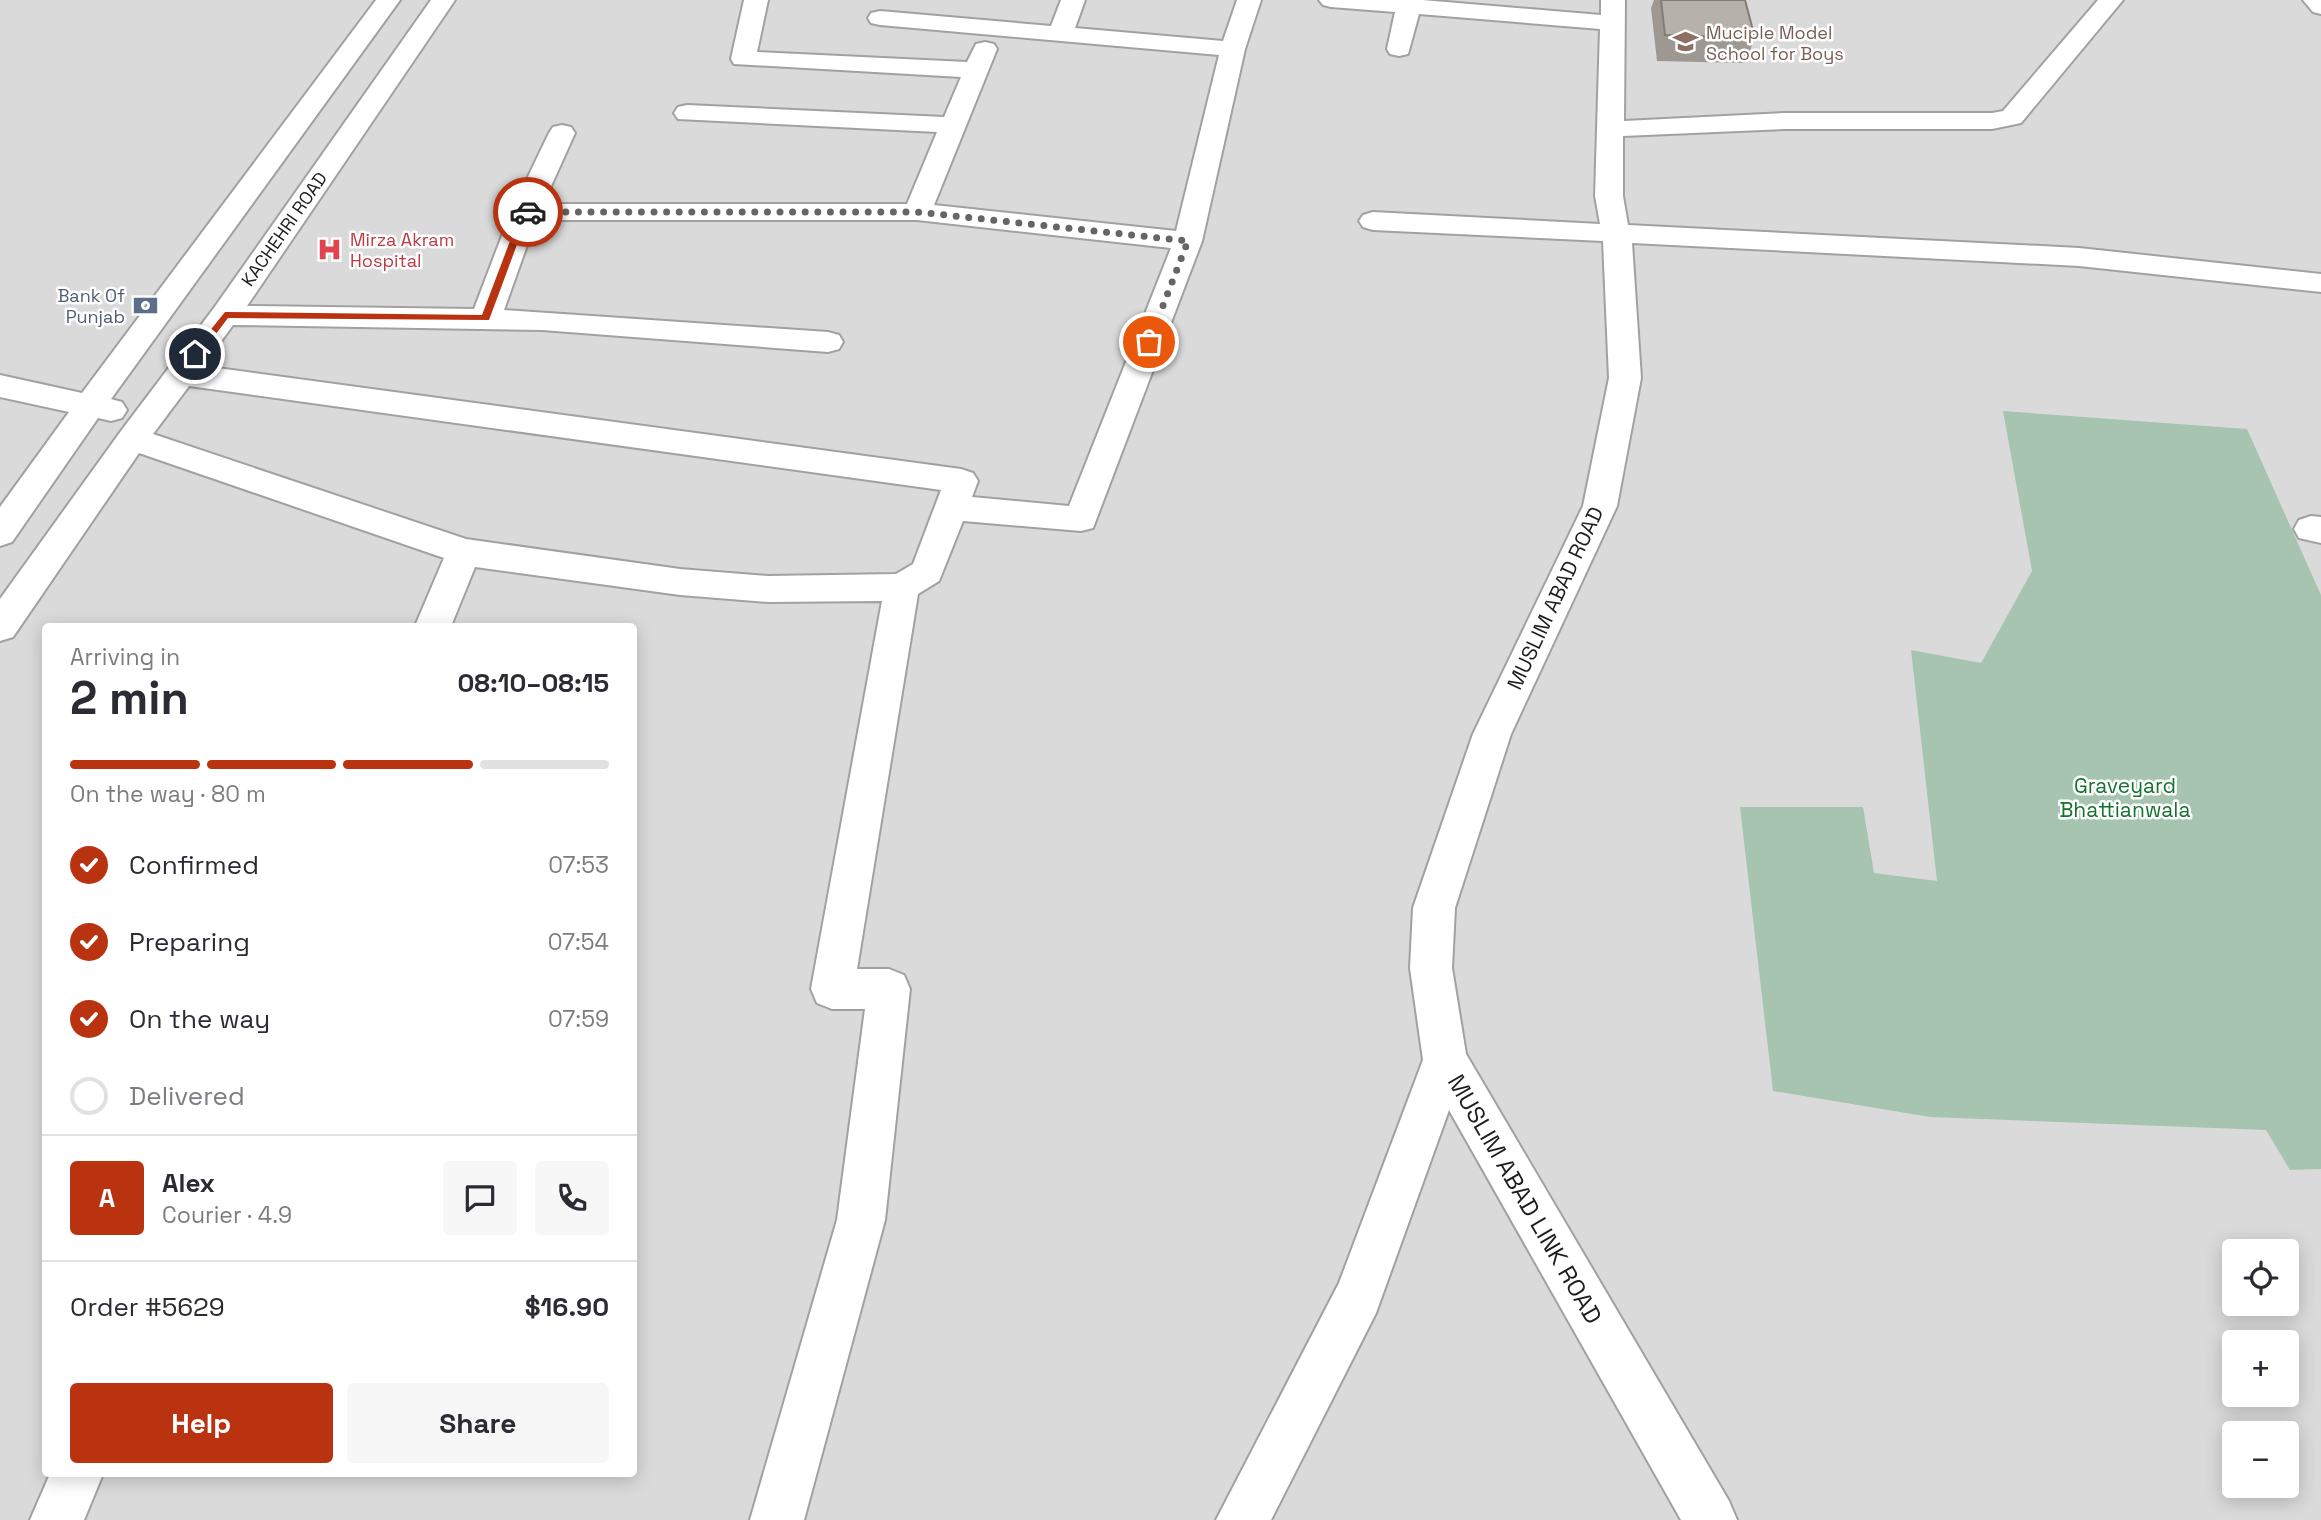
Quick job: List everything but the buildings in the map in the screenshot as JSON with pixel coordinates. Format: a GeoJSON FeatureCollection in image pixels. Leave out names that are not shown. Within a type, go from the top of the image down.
{"type":"FeatureCollection","features":[{"type":"Feature","properties":{"kind":"street"},"geometry":{"type":"LineString","coordinates":[[756,0],[743,59],[976,70]]}},
{"type":"Feature","properties":{"kind":"street"},"geometry":{"type":"LineString","coordinates":[[1060,34],[1073,0]]}},
{"type":"Feature","properties":{"kind":"street"},"geometry":{"type":"LineString","coordinates":[[952,508],[1081,519],[1188,241],[1233,49],[1249,0]]}},
{"type":"Feature","properties":{"kind":"street"},"geometry":{"type":"LineString","coordinates":[[1331,0],[1613,12]]}},
{"type":"Feature","properties":{"kind":"street"},"geometry":{"type":"LineString","coordinates":[[1611,129],[1784,121],[1992,121],[2012,117],[2111,0]]}},
{"type":"Feature","properties":{"kind":"street"},"geometry":{"type":"LineString","coordinates":[[2315,0],[2321,7]]}},
{"type":"Feature","properties":{"kind":"street"},"geometry":{"type":"LineString","coordinates":[[1399,49],[1410,3]]}},
{"type":"Feature","properties":{"kind":"street"},"geometry":{"type":"LineString","coordinates":[[0,533],[90,405],[380,11],[435,12]]}},
{"type":"Feature","properties":{"kind":"street","name":"KACHEHRI ROAD"},"geometry":{"type":"LineString","coordinates":[[0,626],[139,429],[225,315],[435,12]]}},
{"type":"Feature","properties":{"kind":"street","name":"MUSLIM ABAD ROAD"},"geometry":{"type":"LineString","coordinates":[[1445,1060],[1431,968],[1434,908],[1492,734],[1600,506],[1625,378],[1620,256],[1609,196],[1613,12]]}},
{"type":"Feature","properties":{"kind":"street"},"geometry":{"type":"LineString","coordinates":[[880,19],[1233,49]]}},
{"type":"Feature","properties":{"kind":"street"},"geometry":{"type":"LineString","coordinates":[[917,212],[994,28]]}},
{"type":"Feature","properties":{"kind":"street"},"geometry":{"type":"LineString","coordinates":[[687,113],[952,125]]}},
{"type":"Feature","properties":{"kind":"street"},"geometry":{"type":"LineString","coordinates":[[486,318],[525,212],[562,133]]}},
{"type":"Feature","properties":{"kind":"street"},"geometry":{"type":"LineString","coordinates":[[525,212],[917,212],[1188,241]]}},
{"type":"Feature","properties":{"kind":"street"},"geometry":{"type":"LineString","coordinates":[[1374,221],[2079,257],[2321,283]]}},
{"type":"Feature","properties":{"kind":"street"},"geometry":{"type":"LineString","coordinates":[[225,315],[486,318],[828,342]]}},
{"type":"Feature","properties":{"kind":"street"},"geometry":{"type":"LineString","coordinates":[[0,386],[90,405],[139,429],[464,552],[680,582],[768,589],[901,587],[927,572],[961,481],[181,374]]}},
{"type":"Feature","properties":{"kind":"street"},"geometry":{"type":"LineString","coordinates":[[434,623],[464,552]]}},
{"type":"Feature","properties":{"kind":"street"},"geometry":{"type":"LineString","coordinates":[[777,1520],[861,1220],[889,989],[832,989],[901,587]]}},
{"type":"Feature","properties":{"kind":"street","name":"MUSLIM ABAD LINK ROAD"},"geometry":{"type":"LineString","coordinates":[[1243,1520],[1359,1296],[1445,1060]]}},
{"type":"Feature","properties":{"kind":"street","name":"MUSLIM ABAD LINK ROAD"},"geometry":{"type":"LineString","coordinates":[[1445,1060],[1710,1520]]}},
{"type":"Feature","properties":{"kind":"street"},"geometry":{"type":"LineString","coordinates":[[57,1520],[76,1477]]}},
{"type":"Feature","properties":{"kind":"shaded area"},"geometry":{"type":"Polygon","coordinates":[[[0,0],[2321,0],[2321,1520],[0,1520],[0,0]]]}},
{"type":"Feature","properties":{"kind":"green space","name":"Graveyard Bhattianwala"},"geometry":{"type":"Polygon","coordinates":[[[2003,411],[2247,429],[2321,595],[2321,1169],[2290,1170],[2266,1130],[1930,1117],[1773,1091],[1740,807],[1863,807],[1874,873],[1937,881],[1911,650],[1981,663],[2032,571],[2003,411]]]}},
{"type":"Feature","properties":{"kind":"way so far"},"geometry":{"type":"LineString","coordinates":[[528,212],[917,212],[1188,241],[1149,342]]}},
{"type":"Feature","properties":{"kind":"place","name":"Muciple Model School for Boys"},"geometry":{"type":"Point","coordinates":[1686,42]}},
{"type":"Feature","properties":{"kind":"place","name":"Mirza Akram Hospital"},"geometry":{"type":"Point","coordinates":[330,249]}},
{"type":"Feature","properties":{"kind":"place","name":"Bank Of Punjab"},"geometry":{"type":"Point","coordinates":[145,305]}},
{"type":"Feature","properties":{"kind":"route"},"geometry":{"type":"LineString","coordinates":[[195,354],[225,315],[486,318],[525,212],[528,212]]}}]}
